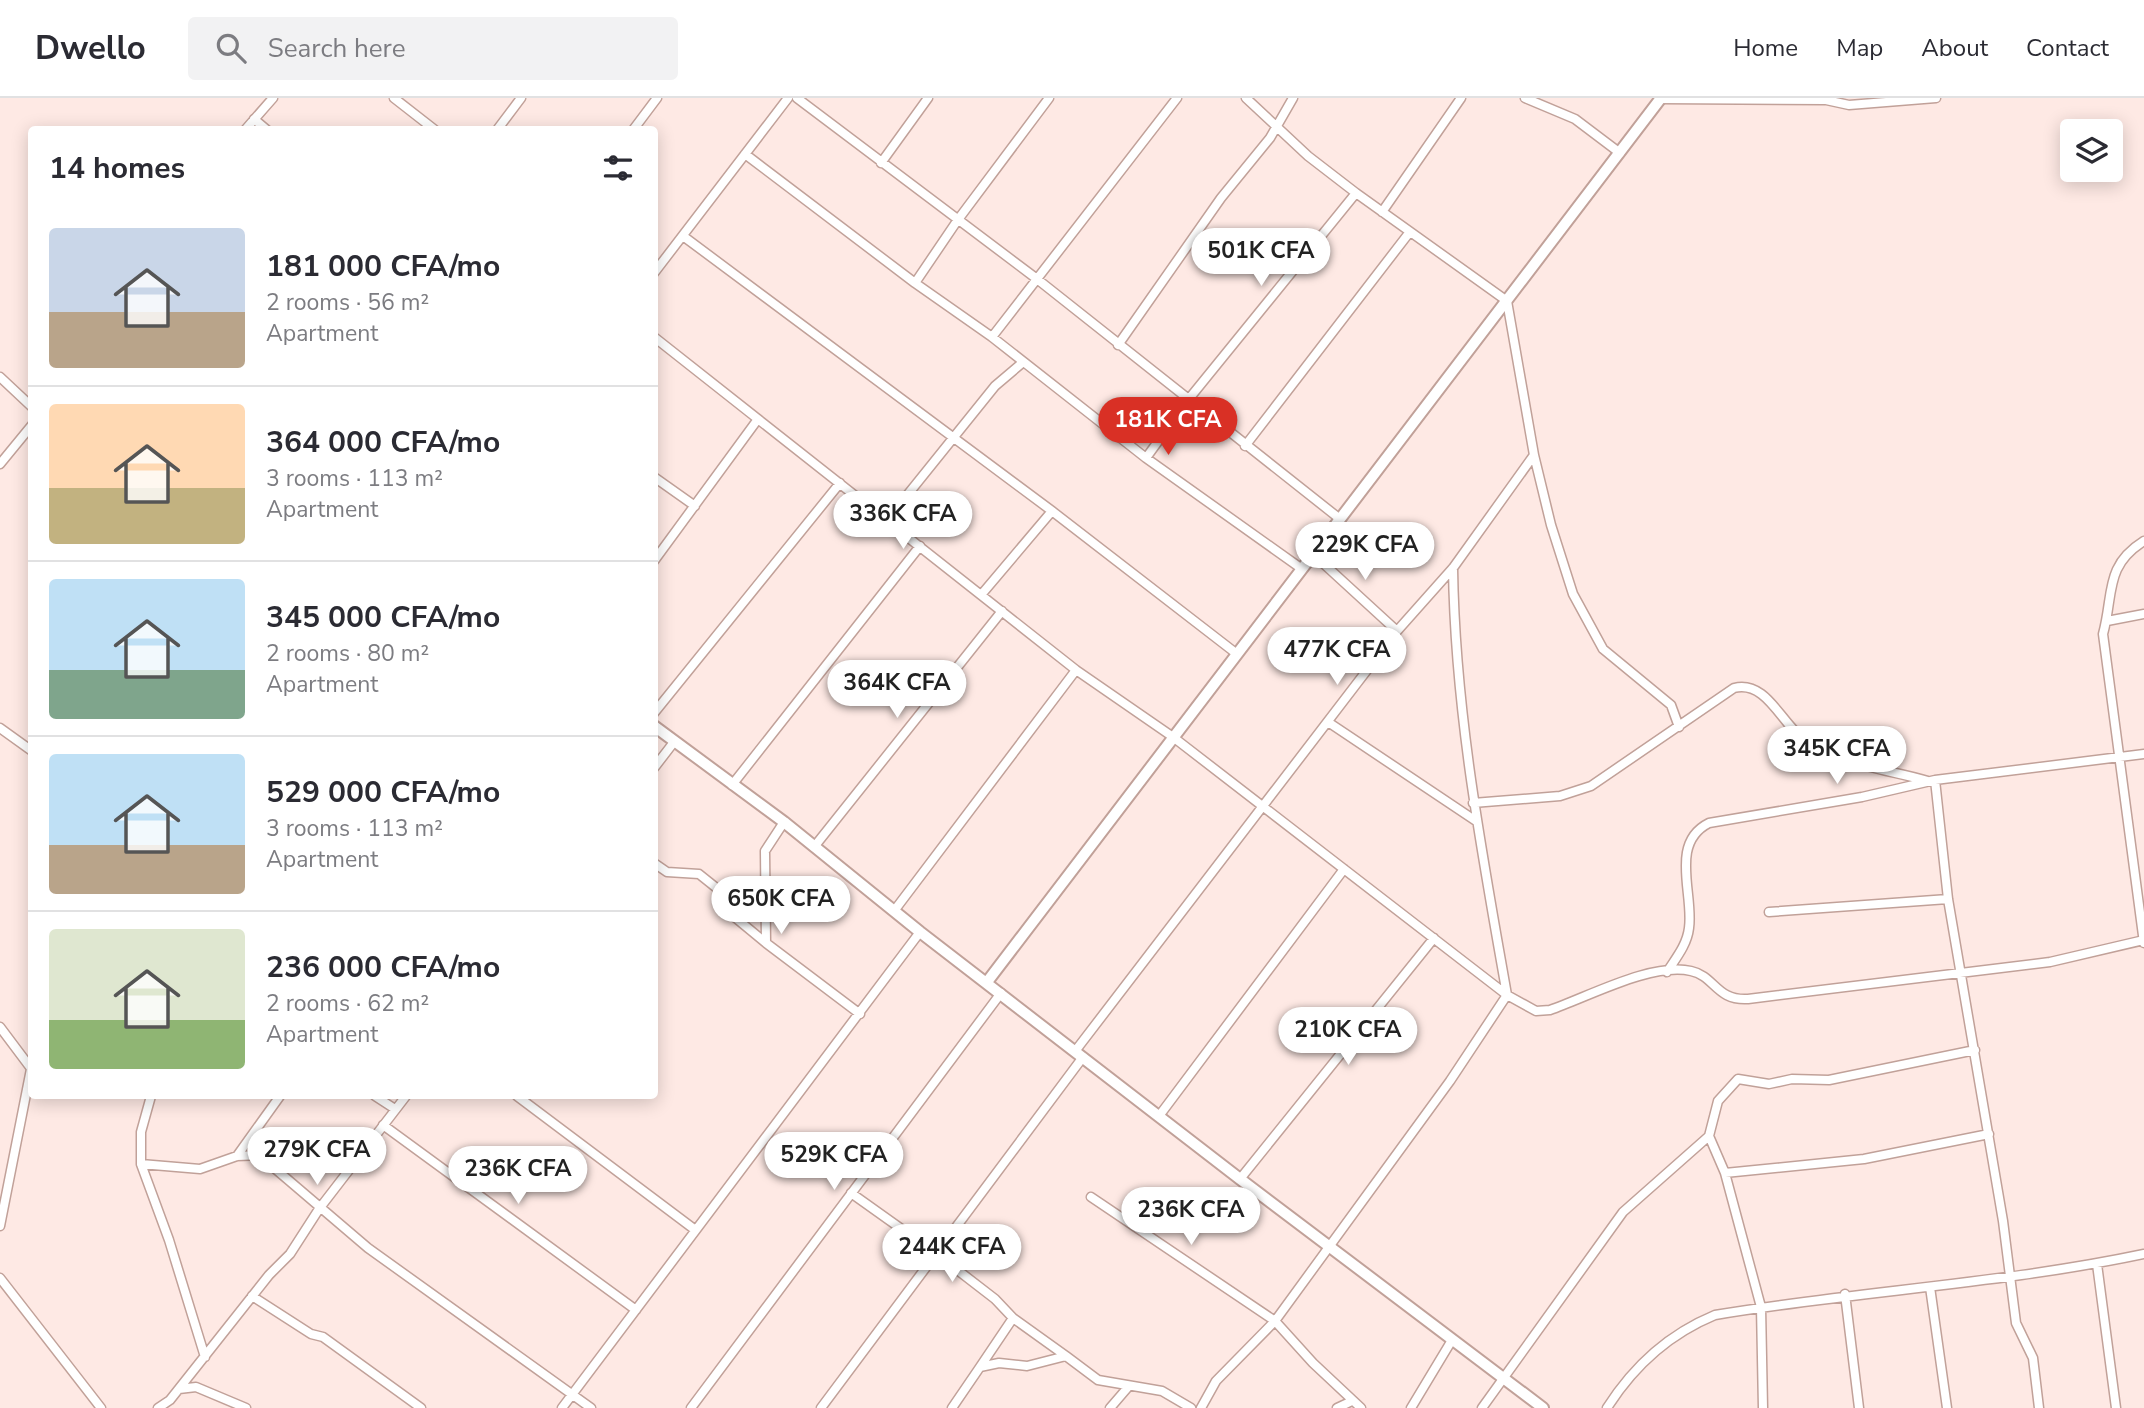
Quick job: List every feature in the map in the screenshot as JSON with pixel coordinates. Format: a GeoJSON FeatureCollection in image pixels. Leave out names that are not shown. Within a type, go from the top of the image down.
{"type":"FeatureCollection","features":[{"type":"Feature","properties":{"kind":"street"},"geometry":{"type":"LineString","coordinates":[[249,126],[273,98]]}},
{"type":"Feature","properties":{"kind":"street"},"geometry":{"type":"LineString","coordinates":[[394,98],[430,126]]}},
{"type":"Feature","properties":{"kind":"street"},"geometry":{"type":"LineString","coordinates":[[500,126],[521,98]]}},
{"type":"Feature","properties":{"kind":"street"},"geometry":{"type":"LineString","coordinates":[[636,126],[657,98]]}},
{"type":"Feature","properties":{"kind":"street"},"geometry":{"type":"LineString","coordinates":[[658,268],[788,98]]}},
{"type":"Feature","properties":{"kind":"street"},"geometry":{"type":"LineString","coordinates":[[797,98],[1037,279],[1244,446],[1340,519]]}},
{"type":"Feature","properties":{"kind":"street"},"geometry":{"type":"LineString","coordinates":[[881,163],[928,98]]}},
{"type":"Feature","properties":{"kind":"street"},"geometry":{"type":"LineString","coordinates":[[915,283],[957,221],[1049,98]]}},
{"type":"Feature","properties":{"kind":"street"},"geometry":{"type":"LineString","coordinates":[[992,337],[1177,98]]}},
{"type":"Feature","properties":{"kind":"street"},"geometry":{"type":"LineString","coordinates":[[1118,345],[1152,292],[1277,126],[1293,98]]}},
{"type":"Feature","properties":{"kind":"street"},"geometry":{"type":"LineString","coordinates":[[1382,212],[1461,98]]}},
{"type":"Feature","properties":{"kind":"street"},"geometry":{"type":"LineString","coordinates":[[1524,98],[1575,120],[1619,153]]}},
{"type":"Feature","properties":{"kind":"street"},"geometry":{"type":"LineString","coordinates":[[987,982],[1661,99],[1826,100],[1849,105],[1936,98]]}},
{"type":"Feature","properties":{"kind":"street"},"geometry":{"type":"LineString","coordinates":[[1250,99],[1308,156],[1409,233],[1507,301],[1534,454],[1551,525],[1573,594],[1603,649],[1671,705],[1679,727]]}},
{"type":"Feature","properties":{"kind":"street"},"geometry":{"type":"LineString","coordinates":[[254,119],[262,126]]}},
{"type":"Feature","properties":{"kind":"street"},"geometry":{"type":"LineString","coordinates":[[745,154],[915,283],[992,337],[1146,458],[1302,569]]}},
{"type":"Feature","properties":{"kind":"street"},"geometry":{"type":"LineString","coordinates":[[1146,458],[1188,400],[1356,193]]}},
{"type":"Feature","properties":{"kind":"street"},"geometry":{"type":"LineString","coordinates":[[1244,446],[1409,233]]}},
{"type":"Feature","properties":{"kind":"street"},"geometry":{"type":"LineString","coordinates":[[682,236],[1052,511],[1237,654]]}},
{"type":"Feature","properties":{"kind":"street"},"geometry":{"type":"LineString","coordinates":[[658,340],[1076,670],[1173,737],[1507,995],[1536,1011],[1543,1011],[1636,978],[1667,972],[1695,971],[1725,996],[1737,999],[1962,975],[2050,962],[2144,941],[2103,634],[2108,621],[2111,580],[2117,564],[2144,541]]}},
{"type":"Feature","properties":{"kind":"street"},"geometry":{"type":"LineString","coordinates":[[888,519],[995,386],[1022,363]]}},
{"type":"Feature","properties":{"kind":"street"},"geometry":{"type":"LineString","coordinates":[[0,377],[28,403]]}},
{"type":"Feature","properties":{"kind":"street"},"geometry":{"type":"LineString","coordinates":[[658,556],[758,419]]}},
{"type":"Feature","properties":{"kind":"street"},"geometry":{"type":"LineString","coordinates":[[0,464],[28,430]]}},
{"type":"Feature","properties":{"kind":"street"},"geometry":{"type":"LineString","coordinates":[[821,1408],[938,1255],[1079,1054],[1263,807],[1397,631],[1453,568],[1534,454]]}},
{"type":"Feature","properties":{"kind":"street"},"geometry":{"type":"LineString","coordinates":[[658,480],[695,506]]}},
{"type":"Feature","properties":{"kind":"street"},"geometry":{"type":"LineString","coordinates":[[658,708],[840,483]]}},
{"type":"Feature","properties":{"kind":"street"},"geometry":{"type":"LineString","coordinates":[[981,595],[1052,511]]}},
{"type":"Feature","properties":{"kind":"street"},"geometry":{"type":"LineString","coordinates":[[732,785],[920,546]]}},
{"type":"Feature","properties":{"kind":"street"},"geometry":{"type":"LineString","coordinates":[[1314,554],[1397,631]]}},
{"type":"Feature","properties":{"kind":"street"},"geometry":{"type":"LineString","coordinates":[[1201,1408],[1216,1381],[1275,1321],[1327,1245],[1450,1081],[1507,995],[1473,803],[1454,637],[1453,568]]}},
{"type":"Feature","properties":{"kind":"street"},"geometry":{"type":"LineString","coordinates":[[814,847],[1002,611]]}},
{"type":"Feature","properties":{"kind":"street"},"geometry":{"type":"LineString","coordinates":[[2108,621],[2144,614]]}},
{"type":"Feature","properties":{"kind":"street"},"geometry":{"type":"LineString","coordinates":[[894,911],[1076,670]]}},
{"type":"Feature","properties":{"kind":"street"},"geometry":{"type":"LineString","coordinates":[[1473,803],[1560,796],[1591,786],[1734,688],[1745,685],[1756,690],[1779,710],[1798,734],[1815,748],[1847,761],[1932,781]]}},
{"type":"Feature","properties":{"kind":"street"},"geometry":{"type":"LineString","coordinates":[[1328,722],[1476,821]]}},
{"type":"Feature","properties":{"kind":"street"},"geometry":{"type":"LineString","coordinates":[[0,728],[28,748]]}},
{"type":"Feature","properties":{"kind":"street"},"geometry":{"type":"LineString","coordinates":[[658,729],[784,822],[920,932],[1543,1408]]}},
{"type":"Feature","properties":{"kind":"street"},"geometry":{"type":"LineString","coordinates":[[658,763],[674,742]]}},
{"type":"Feature","properties":{"kind":"street"},"geometry":{"type":"LineString","coordinates":[[1667,972],[1685,943],[1690,926],[1686,853],[1699,828],[1709,823],[1862,797],[1932,781],[2144,754]]}},
{"type":"Feature","properties":{"kind":"street"},"geometry":{"type":"LineString","coordinates":[[1932,781],[1948,899],[1989,1134],[2018,1331],[2033,1357],[2039,1408]]}},
{"type":"Feature","properties":{"kind":"street"},"geometry":{"type":"LineString","coordinates":[[766,943],[765,851],[784,822]]}},
{"type":"Feature","properties":{"kind":"street"},"geometry":{"type":"LineString","coordinates":[[2133,859],[2144,856]]}},
{"type":"Feature","properties":{"kind":"street"},"geometry":{"type":"LineString","coordinates":[[658,866],[667,872],[699,874],[719,890],[720,905],[860,1014]]}},
{"type":"Feature","properties":{"kind":"street"},"geometry":{"type":"LineString","coordinates":[[1159,1116],[1344,869]]}},
{"type":"Feature","properties":{"kind":"street"},"geometry":{"type":"LineString","coordinates":[[1769,912],[1948,899]]}},
{"type":"Feature","properties":{"kind":"street"},"geometry":{"type":"LineString","coordinates":[[562,1408],[920,932]]}},
{"type":"Feature","properties":{"kind":"street"},"geometry":{"type":"LineString","coordinates":[[1240,1179],[1433,938]]}},
{"type":"Feature","properties":{"kind":"street"},"geometry":{"type":"LineString","coordinates":[[691,1408],[1001,993]]}},
{"type":"Feature","properties":{"kind":"street"},"geometry":{"type":"LineString","coordinates":[[0,1027],[28,1062]]}},
{"type":"Feature","properties":{"kind":"street"},"geometry":{"type":"LineString","coordinates":[[1482,1408],[1505,1380],[1623,1212],[1709,1136],[1718,1101],[1738,1079],[1769,1084],[1792,1079],[1829,1080],[1975,1050]]}},
{"type":"Feature","properties":{"kind":"street"},"geometry":{"type":"LineString","coordinates":[[0,1226],[28,1081]]}},
{"type":"Feature","properties":{"kind":"street"},"geometry":{"type":"LineString","coordinates":[[150,1099],[141,1132],[141,1164],[169,1240],[205,1357]]}},
{"type":"Feature","properties":{"kind":"street"},"geometry":{"type":"LineString","coordinates":[[237,1156],[278,1099]]}},
{"type":"Feature","properties":{"kind":"street"},"geometry":{"type":"LineString","coordinates":[[380,1099],[395,1109]]}},
{"type":"Feature","properties":{"kind":"street"},"geometry":{"type":"LineString","coordinates":[[158,1408],[179,1389],[252,1296],[290,1254],[318,1209],[403,1099]]}},
{"type":"Feature","properties":{"kind":"street"},"geometry":{"type":"LineString","coordinates":[[521,1099],[694,1230]]}},
{"type":"Feature","properties":{"kind":"street"},"geometry":{"type":"LineString","coordinates":[[383,1125],[636,1310]]}},
{"type":"Feature","properties":{"kind":"street"},"geometry":{"type":"LineString","coordinates":[[1725,1173],[1864,1159],[1989,1134]]}},
{"type":"Feature","properties":{"kind":"street"},"geometry":{"type":"LineString","coordinates":[[1709,1136],[1725,1173],[1761,1307],[1763,1408]]}},
{"type":"Feature","properties":{"kind":"street"},"geometry":{"type":"LineString","coordinates":[[141,1164],[200,1169],[237,1156],[259,1155],[318,1209],[591,1408]]}},
{"type":"Feature","properties":{"kind":"street"},"geometry":{"type":"LineString","coordinates":[[851,1193],[938,1255],[995,1299],[1013,1318],[1098,1380],[1162,1391],[1191,1408]]}},
{"type":"Feature","properties":{"kind":"street"},"geometry":{"type":"LineString","coordinates":[[1091,1197],[1275,1321],[1361,1408]]}},
{"type":"Feature","properties":{"kind":"street"},"geometry":{"type":"LineString","coordinates":[[1607,1408],[1633,1370],[1696,1322],[1714,1315],[1845,1294],[2010,1279],[2144,1255]]}},
{"type":"Feature","properties":{"kind":"street"},"geometry":{"type":"LineString","coordinates":[[2097,1264],[2116,1408]]}},
{"type":"Feature","properties":{"kind":"street"},"geometry":{"type":"LineString","coordinates":[[0,1278],[101,1408]]}},
{"type":"Feature","properties":{"kind":"street"},"geometry":{"type":"LineString","coordinates":[[1930,1287],[1947,1408]]}},
{"type":"Feature","properties":{"kind":"street"},"geometry":{"type":"LineString","coordinates":[[1845,1294],[1859,1408]]}},
{"type":"Feature","properties":{"kind":"street"},"geometry":{"type":"LineString","coordinates":[[252,1296],[311,1334],[323,1338],[421,1408]]}},
{"type":"Feature","properties":{"kind":"street"},"geometry":{"type":"LineString","coordinates":[[952,1408],[1013,1318]]}},
{"type":"Feature","properties":{"kind":"street"},"geometry":{"type":"LineString","coordinates":[[1411,1408],[1452,1339]]}},
{"type":"Feature","properties":{"kind":"street"},"geometry":{"type":"LineString","coordinates":[[980,1367],[999,1363],[1027,1366],[1066,1356]]}},
{"type":"Feature","properties":{"kind":"street"},"geometry":{"type":"LineString","coordinates":[[1110,1408],[1129,1386]]}},
{"type":"Feature","properties":{"kind":"street"},"geometry":{"type":"LineString","coordinates":[[179,1389],[195,1387],[246,1408]]}},
{"type":"Feature","properties":{"kind":"street"},"geometry":{"type":"LineString","coordinates":[[1337,1408],[1352,1401]]}}]}
